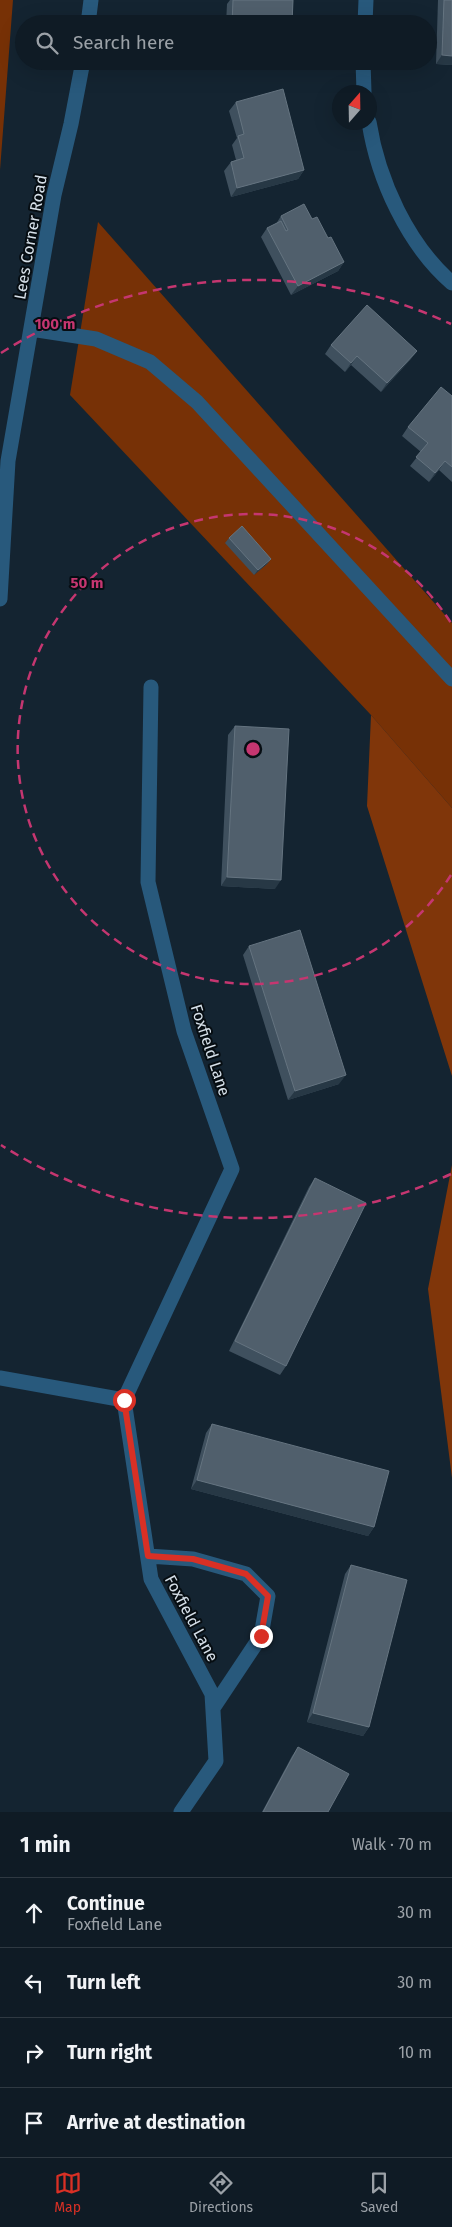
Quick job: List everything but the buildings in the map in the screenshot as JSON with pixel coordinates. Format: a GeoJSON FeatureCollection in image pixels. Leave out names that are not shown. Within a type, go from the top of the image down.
{"type":"FeatureCollection","features":[{"type":"Feature","properties":{"kind":"street"},"geometry":{"type":"LineString","coordinates":[[90,15],[92,0]]}},
{"type":"Feature","properties":{"kind":"street"},"geometry":{"type":"LineString","coordinates":[[365,15],[366,0]]}},
{"type":"Feature","properties":{"kind":"street","name":"Lees Corner Road"},"geometry":{"type":"LineString","coordinates":[[0,599],[3,490],[54,195],[81,70]]}},
{"type":"Feature","properties":{"kind":"street"},"geometry":{"type":"LineString","coordinates":[[363,70],[364,85]]}},
{"type":"Feature","properties":{"kind":"street"},"geometry":{"type":"LineString","coordinates":[[371,130],[379,166],[403,222],[436,270],[452,283]]}},
{"type":"Feature","properties":{"kind":"street"},"geometry":{"type":"LineString","coordinates":[[31,329],[96,339],[150,362],[197,402],[452,679]]}},
{"type":"Feature","properties":{"kind":"street","name":"Foxfield Lane"},"geometry":{"type":"LineString","coordinates":[[151,688],[148,882],[184,1030],[232,1169],[124,1400],[151,1579],[212,1694],[216,1761],[181,1812]]}},
{"type":"Feature","properties":{"kind":"street"},"geometry":{"type":"LineString","coordinates":[[0,1378],[124,1400]]}},
{"type":"Feature","properties":{"kind":"street"},"geometry":{"type":"LineString","coordinates":[[148,1556],[193,1559],[246,1574],[268,1596],[261,1636],[213,1708]]}},
{"type":"Feature","properties":{"kind":"shaded area"},"geometry":{"type":"Polygon","coordinates":[[[0,0],[13,0],[0,170],[0,0]]]}},
{"type":"Feature","properties":{"kind":"shaded area"},"geometry":{"type":"Polygon","coordinates":[[[98,222],[452,623],[452,808],[371,715],[70,395],[98,222]]]}},
{"type":"Feature","properties":{"kind":"shaded area"},"geometry":{"type":"Polygon","coordinates":[[[371,715],[452,808],[452,1076],[367,806],[371,715]]]}},
{"type":"Feature","properties":{"kind":"shaded area"},"geometry":{"type":"Polygon","coordinates":[[[452,1165],[452,1478],[428,1289],[452,1165]]]}},
{"type":"Feature","properties":{"kind":"route"},"geometry":{"type":"LineString","coordinates":[[124,1400],[148,1556],[193,1559],[246,1574],[268,1596],[261,1636]]}}]}
